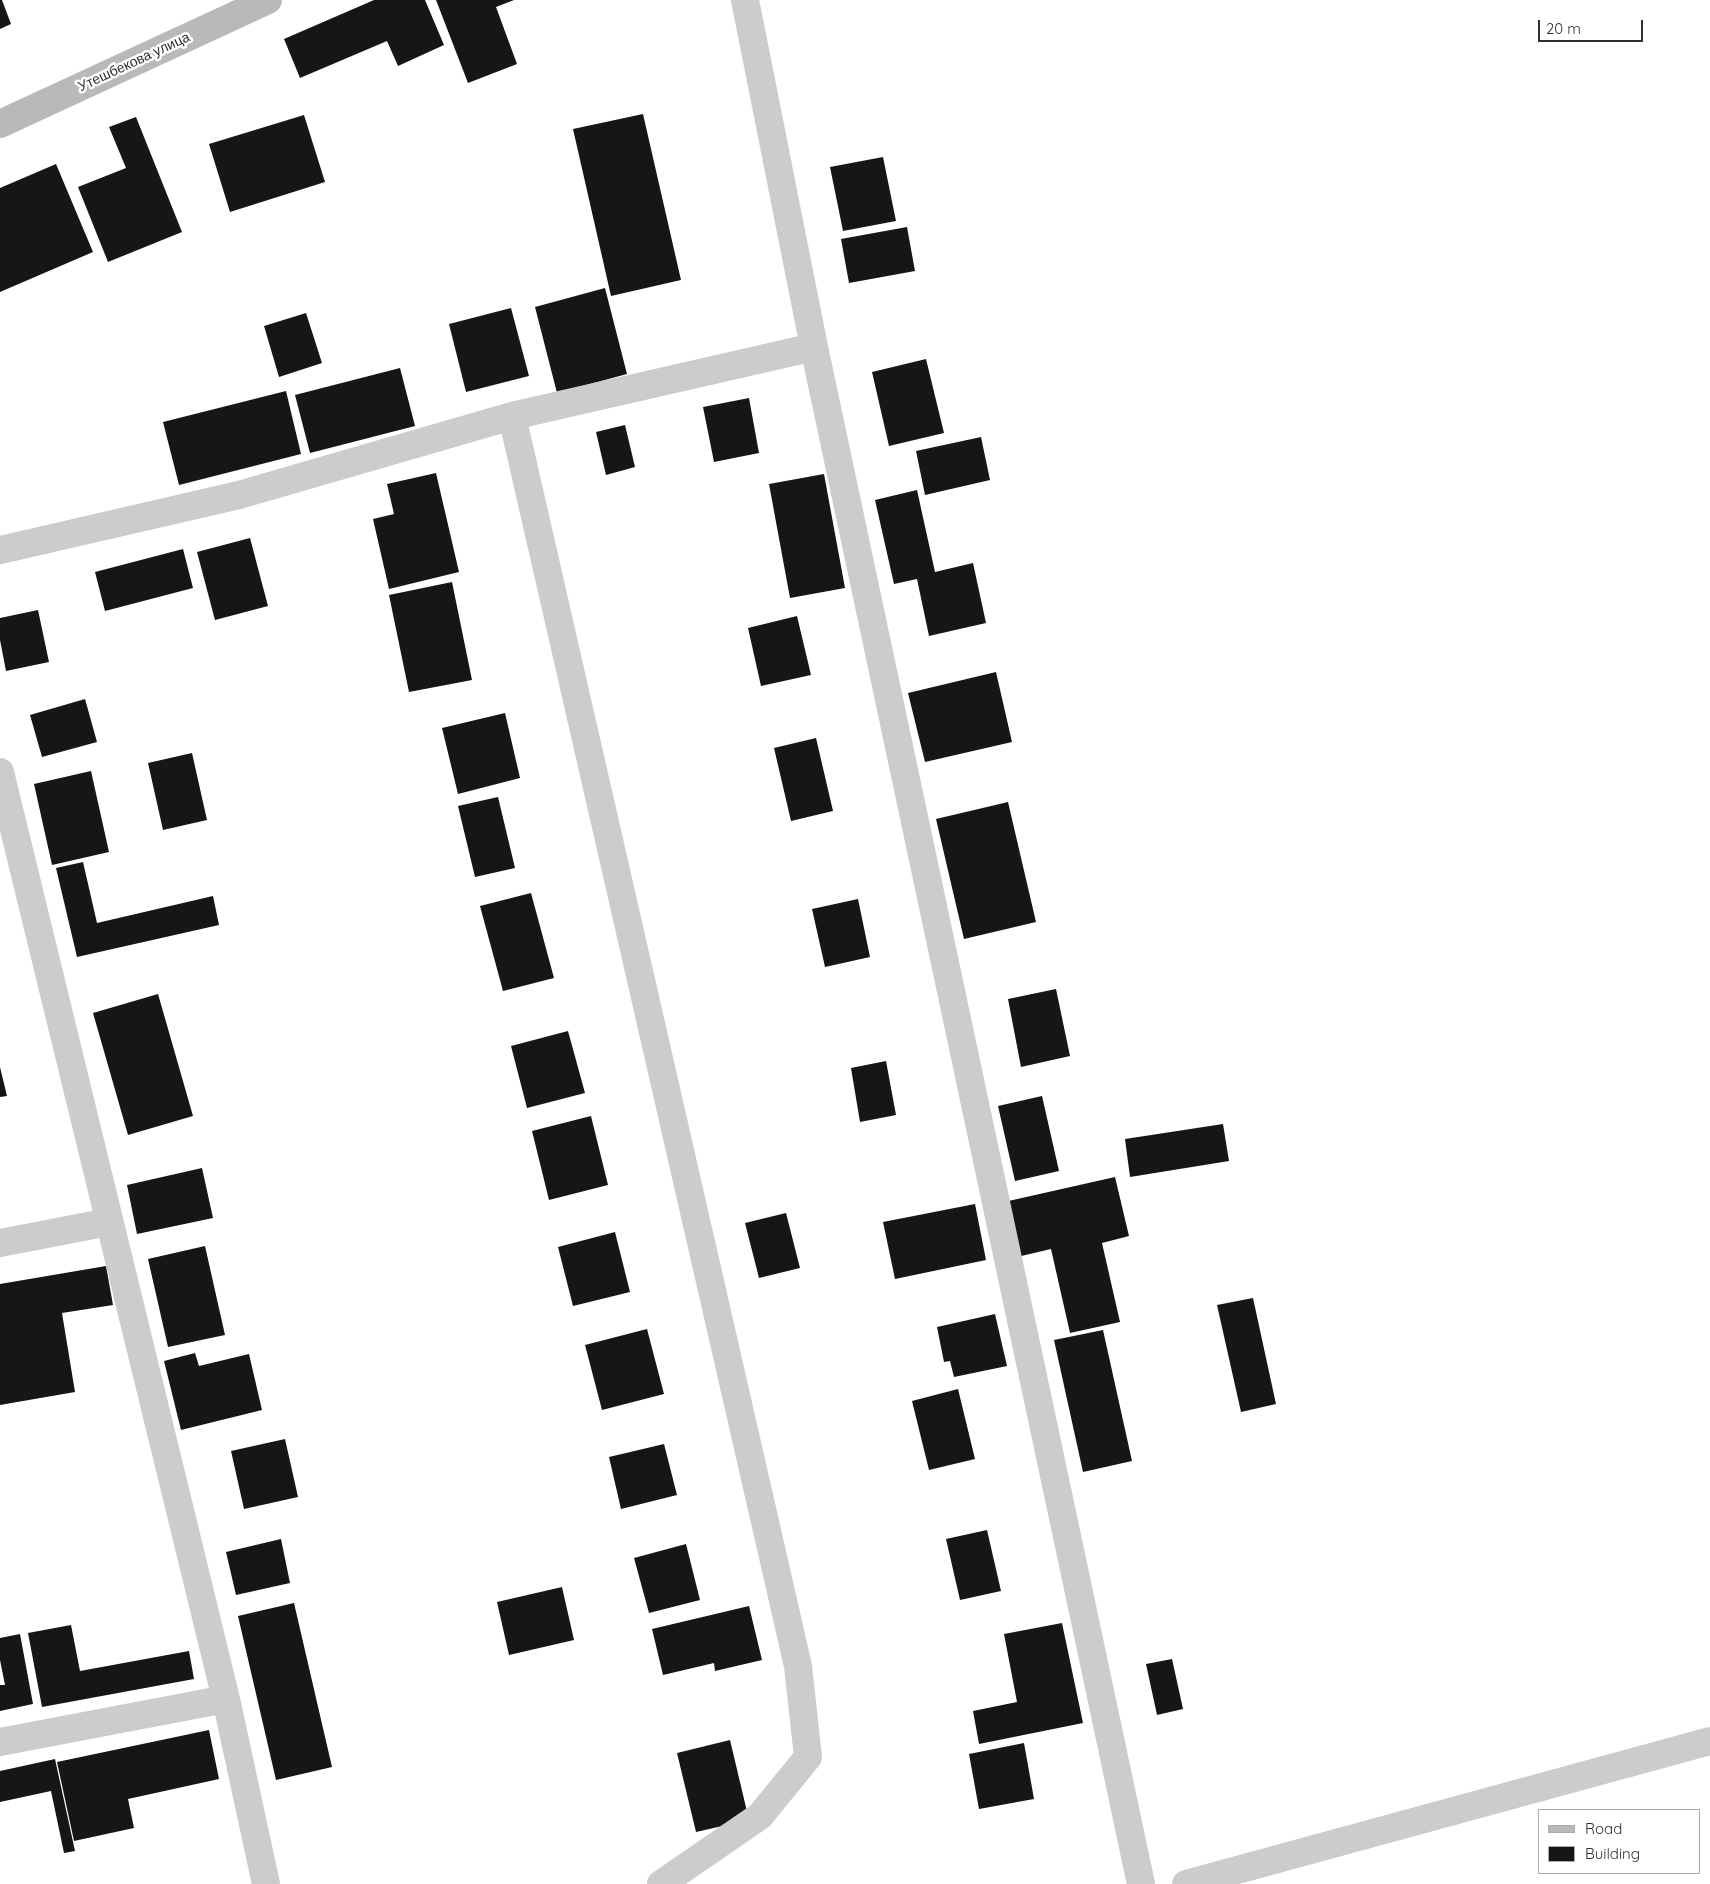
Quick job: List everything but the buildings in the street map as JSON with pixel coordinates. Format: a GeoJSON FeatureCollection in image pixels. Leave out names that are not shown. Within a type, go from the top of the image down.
{"type":"FeatureCollection","features":[{"type":"Feature","properties":{"kind":"main road","name":"Утешбекова улица"},"geometry":{"type":"LineString","coordinates":[[0,124],[268,0]]}},
{"type":"Feature","properties":{"kind":"street"},"geometry":{"type":"LineString","coordinates":[[746,0],[814,347],[1141,1884]]}},
{"type":"Feature","properties":{"kind":"street"},"geometry":{"type":"LineString","coordinates":[[0,550],[239,495],[512,416],[814,347]]}},
{"type":"Feature","properties":{"kind":"street"},"geometry":{"type":"LineString","coordinates":[[512,416],[796,1657],[808,1757],[760,1816],[661,1884]]}},
{"type":"Feature","properties":{"kind":"street"},"geometry":{"type":"LineString","coordinates":[[0,772],[226,1699],[266,1884]]}},
{"type":"Feature","properties":{"kind":"street"},"geometry":{"type":"LineString","coordinates":[[0,1243],[110,1222]]}},
{"type":"Feature","properties":{"kind":"street"},"geometry":{"type":"LineString","coordinates":[[0,1742],[226,1699]]}},
{"type":"Feature","properties":{"kind":"street"},"geometry":{"type":"LineString","coordinates":[[1186,1884],[1710,1740]]}}]}
